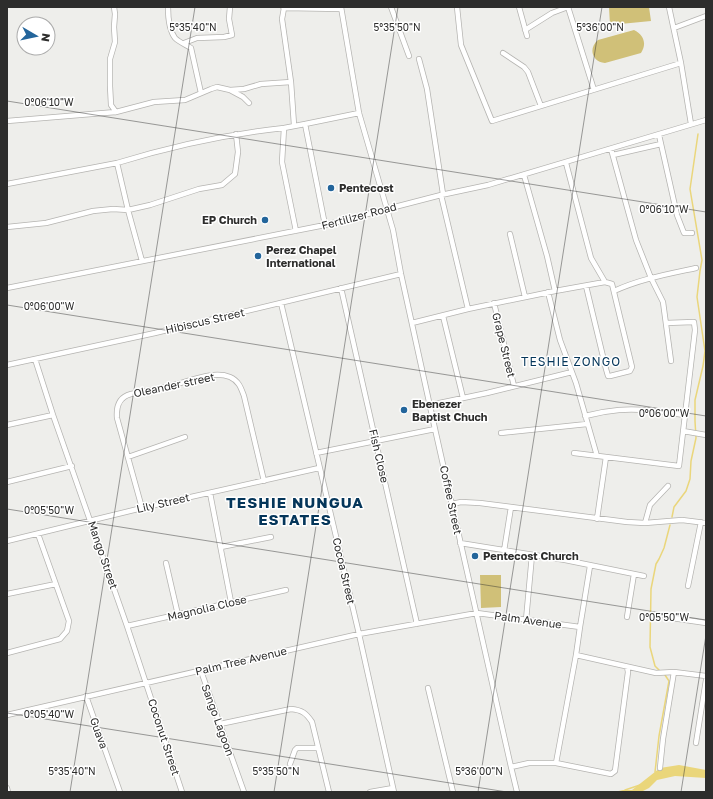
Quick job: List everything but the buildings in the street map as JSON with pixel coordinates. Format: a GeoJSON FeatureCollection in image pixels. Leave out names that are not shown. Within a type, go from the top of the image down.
{"type":"FeatureCollection","features":[{"type":"Feature","properties":{"kind":"street"},"geometry":{"type":"LineString","coordinates":[[114,7],[116,42],[110,59],[110,86],[111,105],[116,112]]}},
{"type":"Feature","properties":{"kind":"street"},"geometry":{"type":"LineString","coordinates":[[168,7],[168,16],[175,38],[191,48],[201,93]]}},
{"type":"Feature","properties":{"kind":"street"},"geometry":{"type":"LineString","coordinates":[[184,43],[197,38],[224,37],[232,35],[229,19],[230,7]]}},
{"type":"Feature","properties":{"kind":"street"},"geometry":{"type":"LineString","coordinates":[[390,7],[409,56]]}},
{"type":"Feature","properties":{"kind":"street"},"geometry":{"type":"LineString","coordinates":[[457,7],[461,44],[492,121],[681,63]]}},
{"type":"Feature","properties":{"kind":"street"},"geometry":{"type":"LineString","coordinates":[[519,7],[527,36]]}},
{"type":"Feature","properties":{"kind":"street"},"geometry":{"type":"LineString","coordinates":[[525,30],[552,13],[568,7],[594,90]]}},
{"type":"Feature","properties":{"kind":"street"},"geometry":{"type":"LineString","coordinates":[[669,7],[681,63],[691,124]]}},
{"type":"Feature","properties":{"kind":"street"},"geometry":{"type":"LineString","coordinates":[[294,125],[291,82],[282,19],[283,8],[341,8]]}},
{"type":"Feature","properties":{"kind":"street","name":"Coffee Street"},"geometry":{"type":"LineString","coordinates":[[341,8],[359,113],[393,230],[401,274],[460,543],[517,792]]}},
{"type":"Feature","properties":{"kind":"street"},"geometry":{"type":"LineString","coordinates":[[674,28],[706,16]]}},
{"type":"Feature","properties":{"kind":"street"},"geometry":{"type":"LineString","coordinates":[[503,53],[524,67],[528,72],[541,106]]}},
{"type":"Feature","properties":{"kind":"street"},"geometry":{"type":"LineString","coordinates":[[419,59],[427,90],[442,195],[468,309]]}},
{"type":"Feature","properties":{"kind":"street"},"geometry":{"type":"LineString","coordinates":[[230,90],[244,89],[261,84],[291,82]]}},
{"type":"Feature","properties":{"kind":"street"},"geometry":{"type":"LineString","coordinates":[[7,120],[116,112],[154,102],[185,100],[217,87],[230,90],[243,97],[249,103]]}},
{"type":"Feature","properties":{"kind":"street"},"geometry":{"type":"LineString","coordinates":[[7,184],[117,163],[180,145],[256,130],[284,128],[359,113]]}},
{"type":"Feature","properties":{"kind":"street","name":"Fertilizer Road"},"geometry":{"type":"LineString","coordinates":[[8,288],[325,225],[387,208],[488,185],[566,163],[706,120]]}},
{"type":"Feature","properties":{"kind":"street"},"geometry":{"type":"LineString","coordinates":[[305,124],[325,225]]}},
{"type":"Feature","properties":{"kind":"street"},"geometry":{"type":"LineString","coordinates":[[284,128],[282,162],[296,231]]}},
{"type":"Feature","properties":{"kind":"street"},"geometry":{"type":"LineString","coordinates":[[7,228],[46,224],[93,211],[113,209],[128,210],[150,205],[198,189],[222,185],[235,174],[238,152],[236,134]]}},
{"type":"Feature","properties":{"kind":"street"},"geometry":{"type":"LineString","coordinates":[[659,135],[677,215],[684,233],[692,233]]}},
{"type":"Feature","properties":{"kind":"street"},"geometry":{"type":"LineString","coordinates":[[613,155],[661,144]]}},
{"type":"Feature","properties":{"kind":"street"},"geometry":{"type":"LineString","coordinates":[[611,149],[636,240],[651,278],[663,302],[670,361]]}},
{"type":"Feature","properties":{"kind":"street"},"geometry":{"type":"LineString","coordinates":[[117,163],[142,261]]}},
{"type":"Feature","properties":{"kind":"street"},"geometry":{"type":"LineString","coordinates":[[566,163],[591,258],[605,282]]}},
{"type":"Feature","properties":{"kind":"street"},"geometry":{"type":"LineString","coordinates":[[524,175],[547,256],[555,291]]}},
{"type":"Feature","properties":{"kind":"street"},"geometry":{"type":"LineString","coordinates":[[510,234],[526,297]]}},
{"type":"Feature","properties":{"kind":"street"},"geometry":{"type":"LineString","coordinates":[[614,292],[633,283],[696,268]]}},
{"type":"Feature","properties":{"kind":"street","name":"Hibiscus Street"},"geometry":{"type":"LineString","coordinates":[[7,365],[281,303],[401,274]]}},
{"type":"Feature","properties":{"kind":"street"},"geometry":{"type":"LineString","coordinates":[[7,282],[8,288]]}},
{"type":"Feature","properties":{"kind":"street"},"geometry":{"type":"LineString","coordinates":[[412,323],[494,303],[605,282],[612,284],[632,366],[630,371],[608,376],[586,286]]}},
{"type":"Feature","properties":{"kind":"street","name":"Fish Close"},"geometry":{"type":"LineString","coordinates":[[341,288],[417,624]]}},
{"type":"Feature","properties":{"kind":"street"},"geometry":{"type":"LineString","coordinates":[[548,292],[560,340],[576,383],[597,456]]}},
{"type":"Feature","properties":{"kind":"street","name":"Cocoa Street"},"geometry":{"type":"LineString","coordinates":[[281,303],[359,634],[393,790]]}},
{"type":"Feature","properties":{"kind":"street","name":"Grape Street"},"geometry":{"type":"LineString","coordinates":[[494,303],[514,386]]}},
{"type":"Feature","properties":{"kind":"street"},"geometry":{"type":"LineString","coordinates":[[443,316],[463,398]]}},
{"type":"Feature","properties":{"kind":"street"},"geometry":{"type":"LineString","coordinates":[[574,453],[679,466],[695,330],[694,322],[666,323]]}},
{"type":"Feature","properties":{"kind":"street","name":"Mango Street"},"geometry":{"type":"LineString","coordinates":[[35,359],[146,682]]}},
{"type":"Feature","properties":{"kind":"street"},"geometry":{"type":"LineString","coordinates":[[430,405],[572,372]]}},
{"type":"Feature","properties":{"kind":"street","name":"Oleander street"},"geometry":{"type":"LineString","coordinates":[[142,508],[117,418],[116,410],[119,401],[125,396],[207,377],[221,375],[232,378],[239,384],[244,396],[264,481]]}},
{"type":"Feature","properties":{"kind":"street"},"geometry":{"type":"LineString","coordinates":[[585,416],[612,410],[628,409],[684,415]]}},
{"type":"Feature","properties":{"kind":"street"},"geometry":{"type":"LineString","coordinates":[[7,425],[54,415]]}},
{"type":"Feature","properties":{"kind":"street"},"geometry":{"type":"LineString","coordinates":[[501,433],[587,424]]}},
{"type":"Feature","properties":{"kind":"street"},"geometry":{"type":"LineString","coordinates":[[316,453],[435,428]]}},
{"type":"Feature","properties":{"kind":"street"},"geometry":{"type":"LineString","coordinates":[[683,431],[704,435]]}},
{"type":"Feature","properties":{"kind":"street"},"geometry":{"type":"LineString","coordinates":[[128,457],[185,437]]}},
{"type":"Feature","properties":{"kind":"street"},"geometry":{"type":"LineString","coordinates":[[597,519],[606,457]]}},
{"type":"Feature","properties":{"kind":"street"},"geometry":{"type":"LineString","coordinates":[[7,482],[72,466]]}},
{"type":"Feature","properties":{"kind":"street","name":"Lily Street"},"geometry":{"type":"LineString","coordinates":[[7,541],[90,520],[319,468]]}},
{"type":"Feature","properties":{"kind":"street"},"geometry":{"type":"LineString","coordinates":[[645,523],[650,505],[668,486]]}},
{"type":"Feature","properties":{"kind":"street"},"geometry":{"type":"LineString","coordinates":[[210,493],[231,602]]}},
{"type":"Feature","properties":{"kind":"street"},"geometry":{"type":"LineString","coordinates":[[452,504],[469,502],[597,519],[645,523],[682,520],[704,523],[688,586]]}},
{"type":"Feature","properties":{"kind":"street"},"geometry":{"type":"LineString","coordinates":[[504,551],[511,507]]}},
{"type":"Feature","properties":{"kind":"street"},"geometry":{"type":"LineString","coordinates":[[7,653],[60,639],[66,631],[68,621],[38,534]]}},
{"type":"Feature","properties":{"kind":"street"},"geometry":{"type":"LineString","coordinates":[[221,547],[271,537]]}},
{"type":"Feature","properties":{"kind":"street"},"geometry":{"type":"LineString","coordinates":[[460,543],[560,559],[644,576]]}},
{"type":"Feature","properties":{"kind":"street"},"geometry":{"type":"LineString","coordinates":[[526,620],[532,555]]}},
{"type":"Feature","properties":{"kind":"street"},"geometry":{"type":"LineString","coordinates":[[166,563],[178,615]]}},
{"type":"Feature","properties":{"kind":"street"},"geometry":{"type":"LineString","coordinates":[[556,763],[576,655],[590,566]]}},
{"type":"Feature","properties":{"kind":"street"},"geometry":{"type":"LineString","coordinates":[[627,617],[634,574]]}},
{"type":"Feature","properties":{"kind":"street"},"geometry":{"type":"LineString","coordinates":[[7,594],[56,584]]}},
{"type":"Feature","properties":{"kind":"street","name":"Magnolia Close"},"geometry":{"type":"LineString","coordinates":[[128,626],[286,590]]}},
{"type":"Feature","properties":{"kind":"street","name":"Palm Tree Avenue"},"geometry":{"type":"LineString","coordinates":[[7,715],[359,634],[477,613]]}},
{"type":"Feature","properties":{"kind":"street","name":"Palm Avenue"},"geometry":{"type":"LineString","coordinates":[[477,613],[580,627]]}},
{"type":"Feature","properties":{"kind":"street"},"geometry":{"type":"LineString","coordinates":[[665,617],[706,623]]}},
{"type":"Feature","properties":{"kind":"street"},"geometry":{"type":"LineString","coordinates":[[576,655],[656,673],[674,672],[706,676]]}},
{"type":"Feature","properties":{"kind":"street"},"geometry":{"type":"LineString","coordinates":[[511,767],[529,763],[556,763],[611,774],[615,771],[628,667]]}},
{"type":"Feature","properties":{"kind":"street","name":"Sango Lagoon"},"geometry":{"type":"LineString","coordinates":[[201,670],[244,792]]}},
{"type":"Feature","properties":{"kind":"street"},"geometry":{"type":"LineString","coordinates":[[660,768],[664,732],[674,672]]}},
{"type":"Feature","properties":{"kind":"street"},"geometry":{"type":"LineString","coordinates":[[696,743],[706,680]]}},
{"type":"Feature","properties":{"kind":"street","name":"Coconut Street"},"geometry":{"type":"LineString","coordinates":[[146,682],[182,792]]}},
{"type":"Feature","properties":{"kind":"street"},"geometry":{"type":"LineString","coordinates":[[428,688],[453,792]]}},
{"type":"Feature","properties":{"kind":"street","name":"Guava"},"geometry":{"type":"LineString","coordinates":[[86,696],[120,792]]}},
{"type":"Feature","properties":{"kind":"street"},"geometry":{"type":"LineString","coordinates":[[220,724],[291,709],[300,710],[307,714],[312,722],[329,792]]}},
{"type":"Feature","properties":{"kind":"street"},"geometry":{"type":"LineString","coordinates":[[290,764],[294,750],[297,748],[318,748]]}},
{"type":"Feature","properties":{"kind":"street"},"geometry":{"type":"LineString","coordinates":[[7,788],[8,792]]}},
{"type":"Feature","properties":{"kind":"street"},"geometry":{"type":"LineString","coordinates":[[370,792],[393,790]]}},
{"type":"Feature","properties":{"kind":"shaded area"},"geometry":{"type":"Polygon","coordinates":[[[609,7],[649,7],[651,21],[610,25],[609,7]]]}},
{"type":"Feature","properties":{"kind":"shaded area"},"geometry":{"type":"Polygon","coordinates":[[[634,30],[640,34],[644,40],[644,46],[641,53],[605,63],[594,57],[592,51],[598,40],[634,30]]]}},
{"type":"Feature","properties":{"kind":"shaded area"},"geometry":{"type":"Polygon","coordinates":[[[480,575],[501,575],[501,607],[481,608],[480,575]]]}},
{"type":"Feature","properties":{"kind":"shaded area"},"geometry":{"type":"Polygon","coordinates":[[[679,765],[706,770],[706,778],[675,776],[657,780],[649,788],[641,792],[614,792],[632,790],[660,768],[679,765]]]}},
{"type":"Feature","properties":{"kind":"waterway"},"geometry":{"type":"LineString","coordinates":[[672,517],[674,507],[686,491],[690,479],[691,461],[696,438],[695,400],[705,351],[697,297],[702,260],[690,189],[698,134]]}},
{"type":"Feature","properties":{"kind":"waterway"},"geometry":{"type":"LineString","coordinates":[[660,671],[655,666],[650,647],[651,589],[656,564],[664,548],[670,525]]}},
{"type":"Feature","properties":{"kind":"waterway"},"geometry":{"type":"LineString","coordinates":[[655,772],[659,736],[669,681],[665,675]]}},
{"type":"Feature","properties":{"kind":"waterway"},"geometry":{"type":"LineString","coordinates":[[625,790],[640,785]]}},
{"type":"Feature","properties":{"kind":"place","name":"Pentecost"},"geometry":{"type":"Point","coordinates":[331,188]}},
{"type":"Feature","properties":{"kind":"place","name":"EP Church"},"geometry":{"type":"Point","coordinates":[265,220]}},
{"type":"Feature","properties":{"kind":"place","name":"Perez Chapel International"},"geometry":{"type":"Point","coordinates":[258,256]}},
{"type":"Feature","properties":{"kind":"place","name":"Ebenezer Baptist Chuch"},"geometry":{"type":"Point","coordinates":[404,410]}},
{"type":"Feature","properties":{"kind":"place","name":"Pentecost Church"},"geometry":{"type":"Point","coordinates":[475,556]}},
{"type":"Feature","properties":{"kind":"district","name":"TESHIE ZONGO"},"geometry":{"type":"Point","coordinates":[571,362]}},
{"type":"Feature","properties":{"kind":"district","name":"TESHIE NUNGUA ESTATES"},"geometry":{"type":"Point","coordinates":[295,512]}}]}
